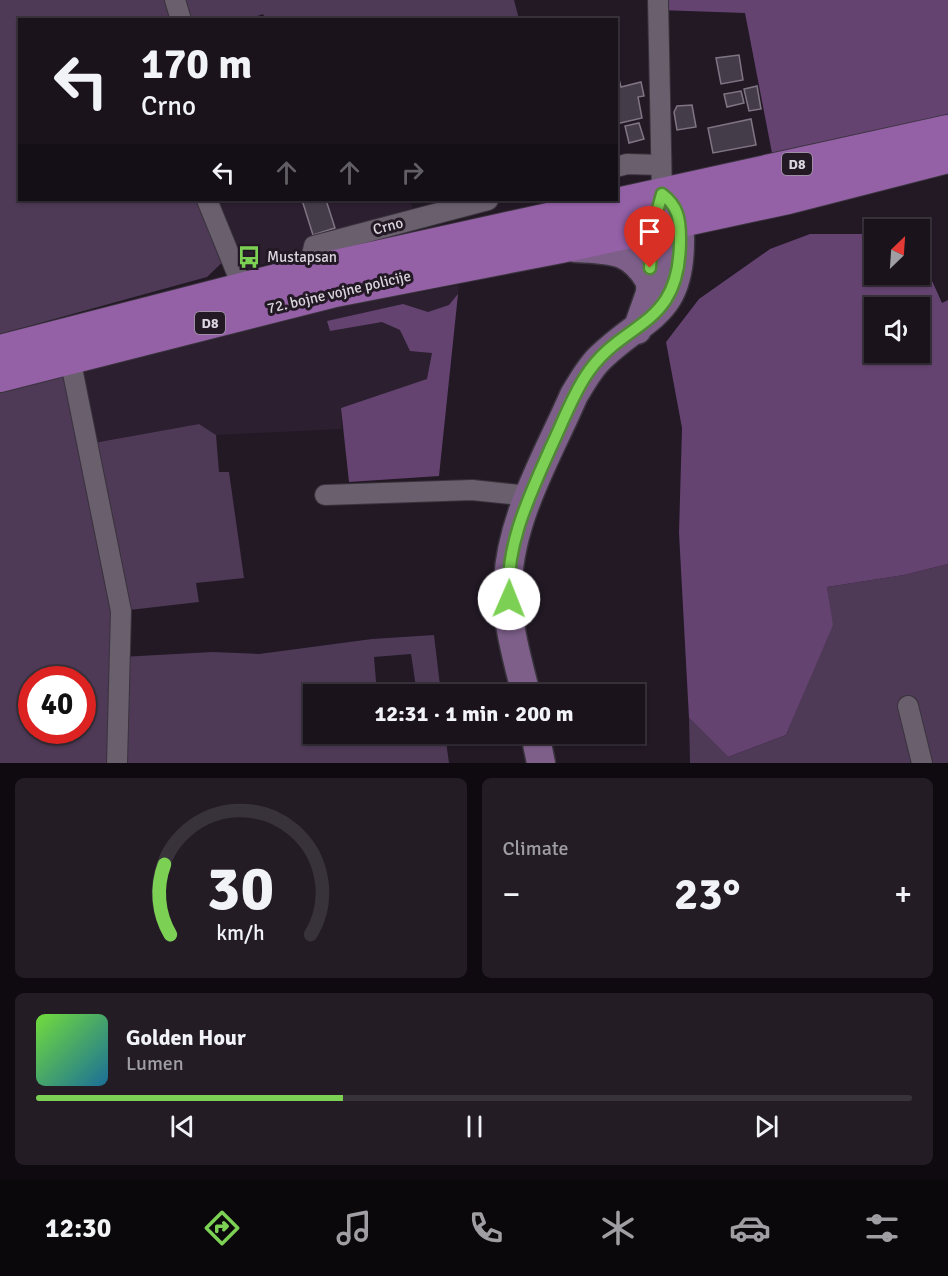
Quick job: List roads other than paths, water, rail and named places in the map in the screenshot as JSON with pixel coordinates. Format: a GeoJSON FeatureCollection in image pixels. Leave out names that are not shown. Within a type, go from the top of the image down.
{"type":"FeatureCollection","features":[{"type":"Feature","properties":{"kind":"main road","name":"D8"},"geometry":{"type":"LineString","coordinates":[[662,180],[948,131]]}},
{"type":"Feature","properties":{"kind":"main road","name":"D8"},"geometry":{"type":"LineString","coordinates":[[666,224],[799,195],[948,156]]}},
{"type":"Feature","properties":{"kind":"main road","name":"72. bojne vojne policije"},"geometry":{"type":"LineString","coordinates":[[618,191],[662,180]]}},
{"type":"Feature","properties":{"kind":"main road","name":"72. bojne vojne policije"},"geometry":{"type":"LineString","coordinates":[[0,351],[581,201]]}},
{"type":"Feature","properties":{"kind":"main road","name":"72. bojne vojne policije"},"geometry":{"type":"LineString","coordinates":[[0,376],[335,291],[666,224]]}},
{"type":"Feature","properties":{"kind":"street"},"geometry":{"type":"LineString","coordinates":[[175,0],[180,18]]}},
{"type":"Feature","properties":{"kind":"street"},"geometry":{"type":"LineString","coordinates":[[637,330],[646,310],[650,280],[666,224],[662,180],[658,0]]}},
{"type":"Feature","properties":{"kind":"street"},"geometry":{"type":"LineString","coordinates":[[618,166],[627,164],[662,180]]}},
{"type":"Feature","properties":{"kind":"street"},"geometry":{"type":"LineString","coordinates":[[207,201],[243,288]]}},
{"type":"Feature","properties":{"kind":"street","name":"Crno"},"geometry":{"type":"LineString","coordinates":[[308,272],[314,246],[484,201]]}},
{"type":"Feature","properties":{"kind":"street"},"geometry":{"type":"LineString","coordinates":[[524,684],[511,634],[507,582],[519,527],[574,394],[586,375],[600,357],[653,318],[665,303],[674,282],[680,246],[666,224]]}},
{"type":"Feature","properties":{"kind":"street"},"geometry":{"type":"LineString","coordinates":[[561,247],[603,249],[629,256],[640,265],[650,280]]}},
{"type":"Feature","properties":{"kind":"street"},"geometry":{"type":"LineString","coordinates":[[70,358],[121,611],[117,763]]}},
{"type":"Feature","properties":{"kind":"street"},"geometry":{"type":"LineString","coordinates":[[325,495],[472,490],[531,496]]}},
{"type":"Feature","properties":{"kind":"street"},"geometry":{"type":"LineString","coordinates":[[908,706],[922,763]]}},
{"type":"Feature","properties":{"kind":"street"},"geometry":{"type":"LineString","coordinates":[[537,744],[541,763]]}},
{"type":"Feature","properties":{"kind":"place","name":"Mustapsan"},"geometry":{"type":"Point","coordinates":[249,257]}}]}
